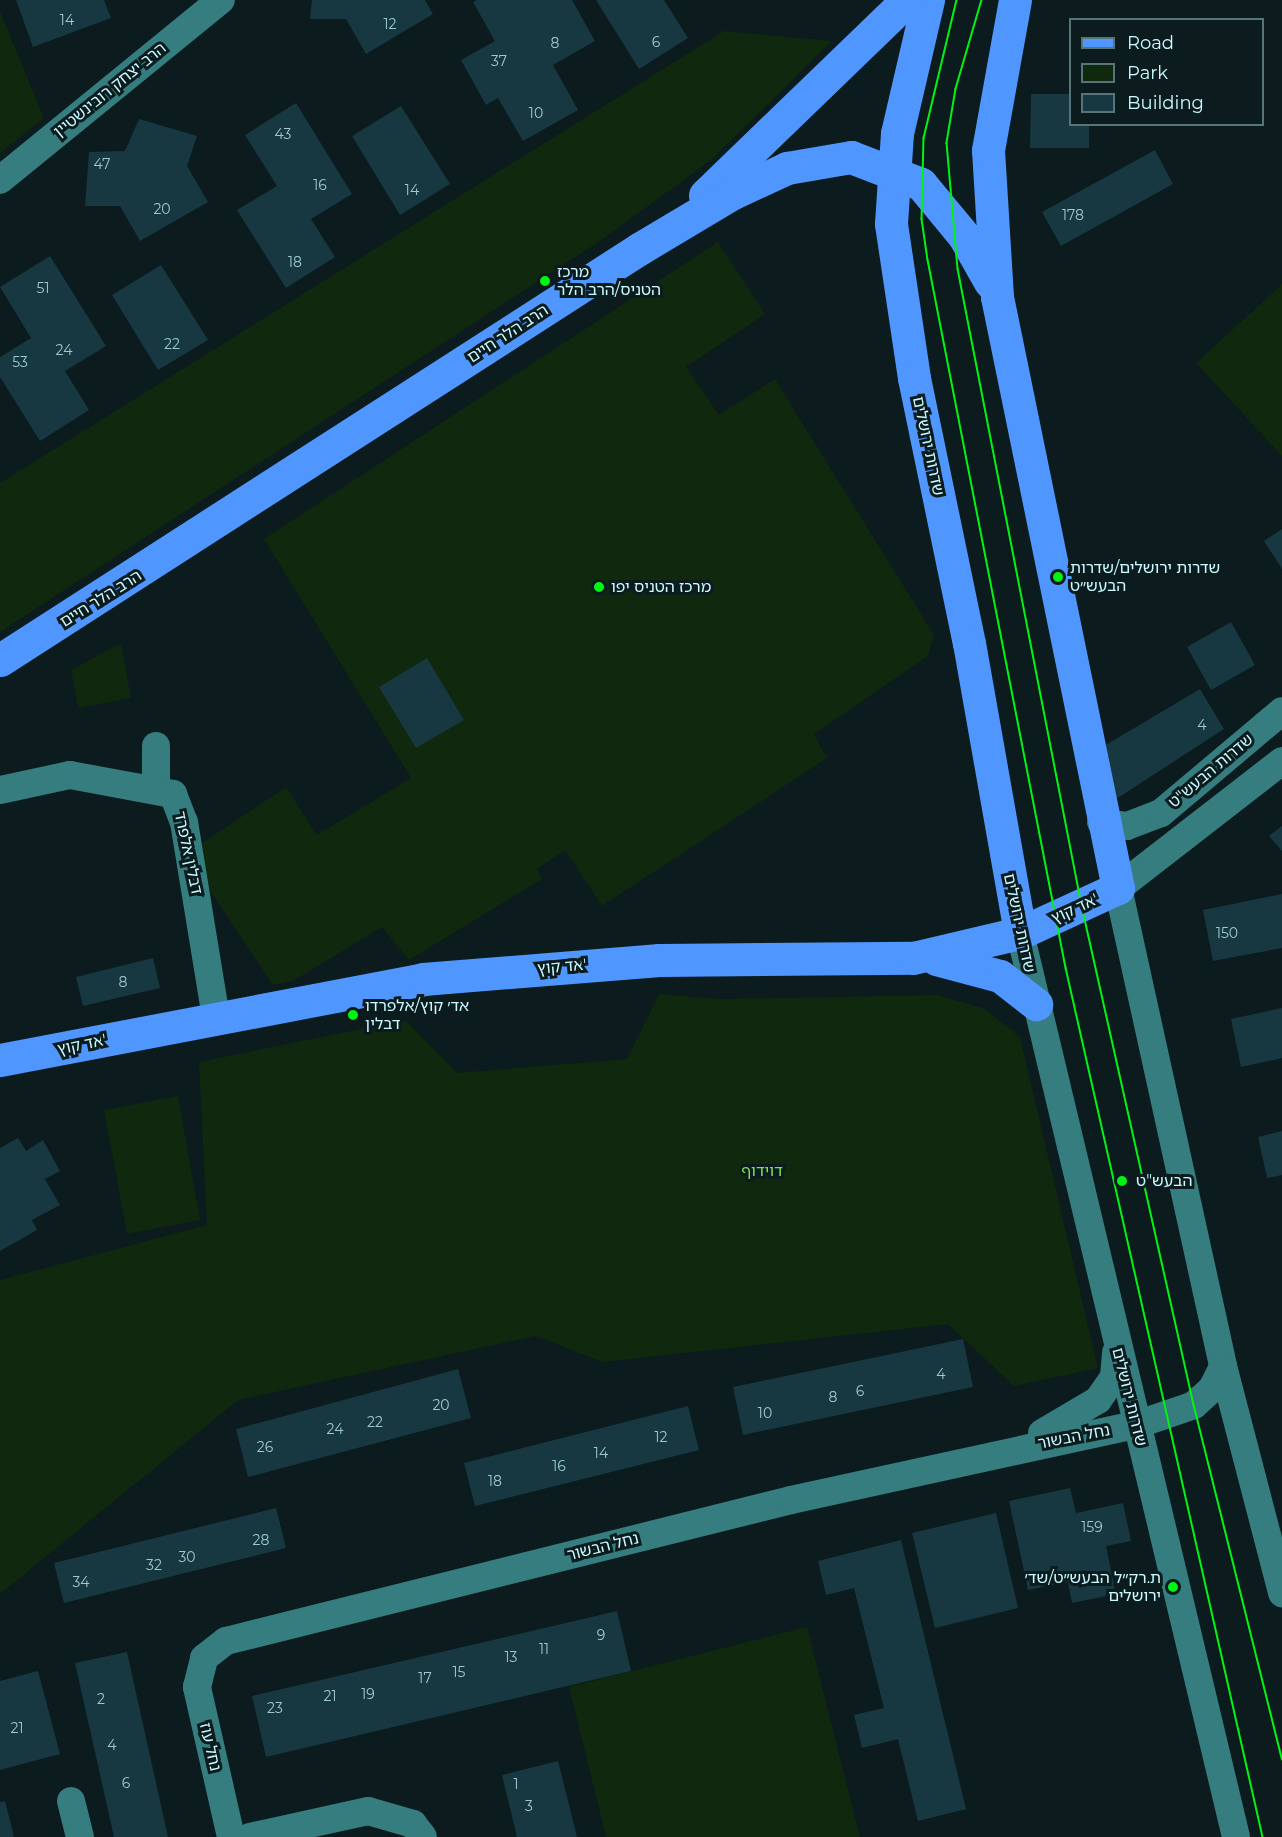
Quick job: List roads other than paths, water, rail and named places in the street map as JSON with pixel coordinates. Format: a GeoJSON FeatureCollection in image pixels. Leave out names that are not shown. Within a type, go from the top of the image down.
{"type":"FeatureCollection","features":[{"type":"Feature","properties":{"kind":"main road"},"geometry":{"type":"LineString","coordinates":[[639,249],[720,183],[907,0]]}},
{"type":"Feature","properties":{"kind":"main road","name":"שדרות ירושלים"},"geometry":{"type":"LineString","coordinates":[[928,0],[892,170],[899,294],[1020,933]]}},
{"type":"Feature","properties":{"kind":"main road"},"geometry":{"type":"LineString","coordinates":[[1016,0],[988,150],[998,297],[1101,822],[1118,888]]}},
{"type":"Feature","properties":{"kind":"main road","name":"הרב הלר חיים"},"geometry":{"type":"LineString","coordinates":[[0,660],[639,249],[733,193],[812,160],[858,157],[892,170],[938,200],[998,297]]}},
{"type":"Feature","properties":{"kind":"main road","name":"אד קוץ'"},"geometry":{"type":"LineString","coordinates":[[0,1060],[216,1017],[435,978],[659,960],[913,958],[1020,933],[1118,888]]}},
{"type":"Feature","properties":{"kind":"main road"},"geometry":{"type":"LineString","coordinates":[[913,958],[986,970],[1019,987],[1036,1004]]}},
{"type":"Feature","properties":{"kind":"street","name":"הרב יצחק רובינשטיין"},"geometry":{"type":"LineString","coordinates":[[0,180],[221,0]]}},
{"type":"Feature","properties":{"kind":"street","name":"שדרות הבעש\"ט"},"geometry":{"type":"LineString","coordinates":[[1101,822],[1127,826],[1161,813],[1282,711]]}},
{"type":"Feature","properties":{"kind":"street"},"geometry":{"type":"LineString","coordinates":[[0,790],[70,775],[156,786],[156,746]]}},
{"type":"Feature","properties":{"kind":"street"},"geometry":{"type":"LineString","coordinates":[[1282,761],[1118,888],[1223,1366],[1282,1593]]}},
{"type":"Feature","properties":{"kind":"street","name":"דבלין אלפרד"},"geometry":{"type":"LineString","coordinates":[[156,786],[173,794],[184,822],[216,1017]]}},
{"type":"Feature","properties":{"kind":"street","name":"שדרות ירושלים"},"geometry":{"type":"LineString","coordinates":[[1020,933],[1114,1337],[1236,1837]]}},
{"type":"Feature","properties":{"kind":"street","name":"נחל הבשור"},"geometry":{"type":"LineString","coordinates":[[1008,1450],[1098,1400],[1114,1377],[1114,1337]]}},
{"type":"Feature","properties":{"kind":"street","name":"נחל הבשור"},"geometry":{"type":"LineString","coordinates":[[204,1658],[226,1641],[260,1632],[1008,1450],[1136,1425],[1194,1405],[1212,1389],[1223,1366]]}},
{"type":"Feature","properties":{"kind":"street","name":"נחל עוז"},"geometry":{"type":"LineString","coordinates":[[204,1658],[197,1688],[231,1837]]}},
{"type":"Feature","properties":{"kind":"street"},"geometry":{"type":"LineString","coordinates":[[71,1801],[80,1837]]}},
{"type":"Feature","properties":{"kind":"street"},"geometry":{"type":"LineString","coordinates":[[250,1837],[369,1811],[413,1824],[423,1837]]}},
{"type":"Feature","properties":{"kind":"tram line"},"geometry":{"type":"LineString","coordinates":[[957,0],[924,138],[922,219],[928,260],[1066,968],[1263,1837]]}},
{"type":"Feature","properties":{"kind":"tram line"},"geometry":{"type":"LineString","coordinates":[[982,0],[956,89],[947,143],[958,269],[1082,906],[1194,1405],[1282,1759]]}},
{"type":"Feature","properties":{"kind":"place","name":"מרכז הטניס/הרב הלר"},"geometry":{"type":"Point","coordinates":[545,281]}},
{"type":"Feature","properties":{"kind":"place","name":"שדרות ירושלים/שדרות הבעש״ט"},"geometry":{"type":"Point","coordinates":[1058,577]}},
{"type":"Feature","properties":{"kind":"place","name":"מרכז הטניס יפו"},"geometry":{"type":"Point","coordinates":[599,587]}},
{"type":"Feature","properties":{"kind":"place","name":"אד׳ קוץ/אלפרדו דבלין"},"geometry":{"type":"Point","coordinates":[353,1015]}},
{"type":"Feature","properties":{"kind":"place","name":"הבעש\"ט"},"geometry":{"type":"Point","coordinates":[1122,1181]}},
{"type":"Feature","properties":{"kind":"place","name":"ת.רק״ל הבעש״ט/שד׳ ירושלים"},"geometry":{"type":"Point","coordinates":[1173,1587]}},
{"type":"Feature","properties":{"kind":"park label","name":"דוידוף"},"geometry":{"type":"Point","coordinates":[762,1171]}}]}
